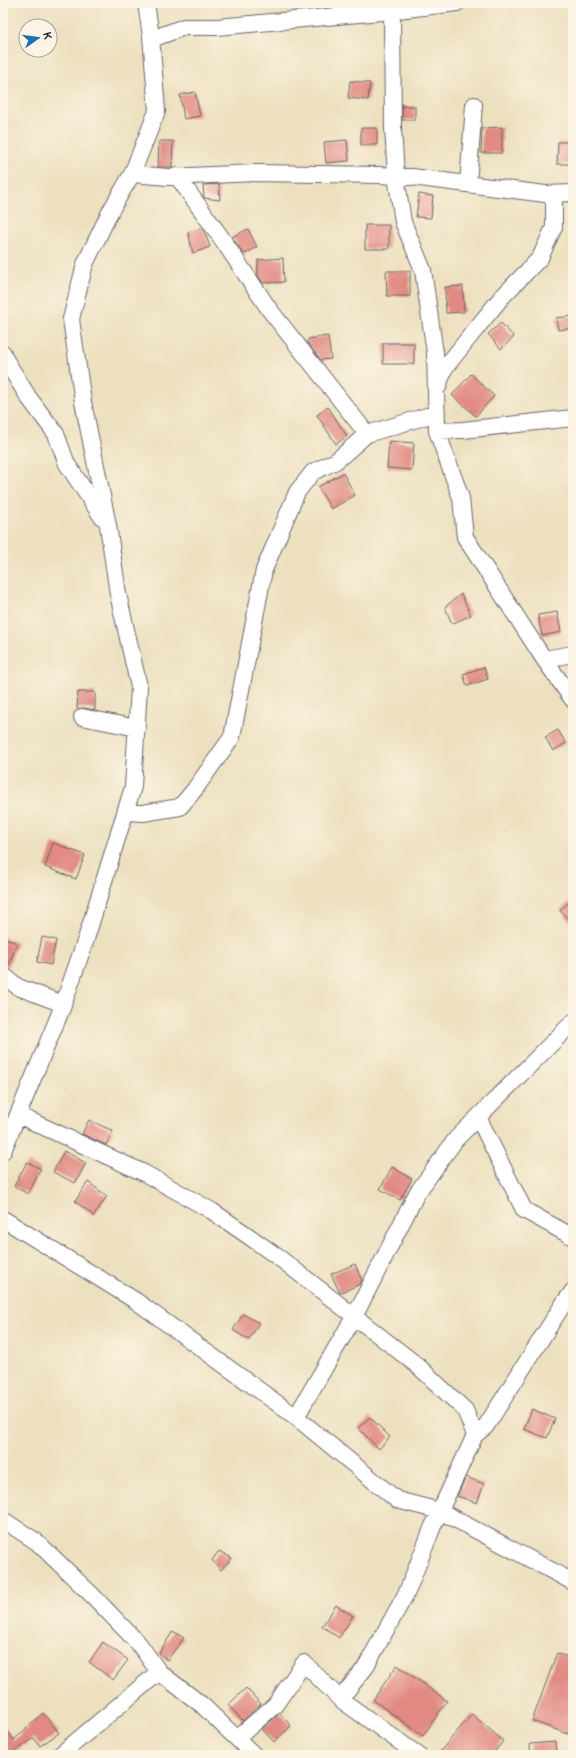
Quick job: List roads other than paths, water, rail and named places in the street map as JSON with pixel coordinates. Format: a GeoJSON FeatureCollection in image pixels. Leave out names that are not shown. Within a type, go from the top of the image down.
{"type":"FeatureCollection","features":[{"type":"Feature","properties":{"kind":"street"},"geometry":{"type":"LineString","coordinates":[[3,1151],[63,1004],[86,939],[133,787],[139,687],[118,594],[108,525],[83,402],[71,319],[85,264],[111,210],[132,174],[157,111],[152,39],[146,3]]}},
{"type":"Feature","properties":{"kind":"street"},"geometry":{"type":"LineString","coordinates":[[152,39],[184,27],[218,28],[457,3]]}},
{"type":"Feature","properties":{"kind":"street"},"geometry":{"type":"LineString","coordinates":[[392,11],[393,128],[396,176],[403,222],[422,270],[435,353],[437,431],[461,498],[465,537],[544,659],[573,700]]}},
{"type":"Feature","properties":{"kind":"street"},"geometry":{"type":"LineString","coordinates":[[468,184],[474,105]]}},
{"type":"Feature","properties":{"kind":"street"},"geometry":{"type":"LineString","coordinates":[[132,174],[177,176],[256,173],[396,176],[545,194],[573,193]]}},
{"type":"Feature","properties":{"kind":"street"},"geometry":{"type":"LineString","coordinates":[[177,176],[220,236],[269,309],[367,434]]}},
{"type":"Feature","properties":{"kind":"street"},"geometry":{"type":"LineString","coordinates":[[436,391],[444,370],[470,336],[501,298],[540,258],[554,227],[554,194]]}},
{"type":"Feature","properties":{"kind":"street"},"geometry":{"type":"LineString","coordinates":[[3,353],[5,359],[29,398],[56,434],[67,464],[108,525]]}},
{"type":"Feature","properties":{"kind":"street"},"geometry":{"type":"LineString","coordinates":[[126,812],[143,814],[180,807],[195,789],[232,737],[264,570],[297,492],[313,472],[336,461],[367,434],[437,413]]}},
{"type":"Feature","properties":{"kind":"street"},"geometry":{"type":"LineString","coordinates":[[437,431],[463,430],[573,418]]}},
{"type":"Feature","properties":{"kind":"street"},"geometry":{"type":"LineString","coordinates":[[544,659],[573,654]]}},
{"type":"Feature","properties":{"kind":"street"},"geometry":{"type":"LineString","coordinates":[[82,716],[137,728]]}},
{"type":"Feature","properties":{"kind":"street"},"geometry":{"type":"LineString","coordinates":[[3,975],[18,987],[63,1004]]}},
{"type":"Feature","properties":{"kind":"street"},"geometry":{"type":"LineString","coordinates":[[296,1417],[354,1317],[417,1193],[456,1139],[573,1022]]}},
{"type":"Feature","properties":{"kind":"street"},"geometry":{"type":"LineString","coordinates":[[18,1115],[144,1173],[212,1211],[282,1260],[418,1366],[465,1410],[475,1435]]}},
{"type":"Feature","properties":{"kind":"street"},"geometry":{"type":"LineString","coordinates":[[478,1117],[524,1210],[573,1237]]}},
{"type":"Feature","properties":{"kind":"street"},"geometry":{"type":"LineString","coordinates":[[3,1219],[136,1301],[296,1417],[398,1500],[440,1510],[573,1582]]}},
{"type":"Feature","properties":{"kind":"street"},"geometry":{"type":"LineString","coordinates":[[340,1699],[364,1668],[407,1592],[440,1510],[475,1435],[486,1426],[573,1291]]}},
{"type":"Feature","properties":{"kind":"street"},"geometry":{"type":"LineString","coordinates":[[3,1520],[43,1547],[139,1644],[159,1672],[202,1705],[254,1755]]}},
{"type":"Feature","properties":{"kind":"street"},"geometry":{"type":"LineString","coordinates":[[236,1738],[275,1705],[304,1664],[340,1699],[418,1755]]}},
{"type":"Feature","properties":{"kind":"street"},"geometry":{"type":"LineString","coordinates":[[60,1755],[159,1672]]}}]}
